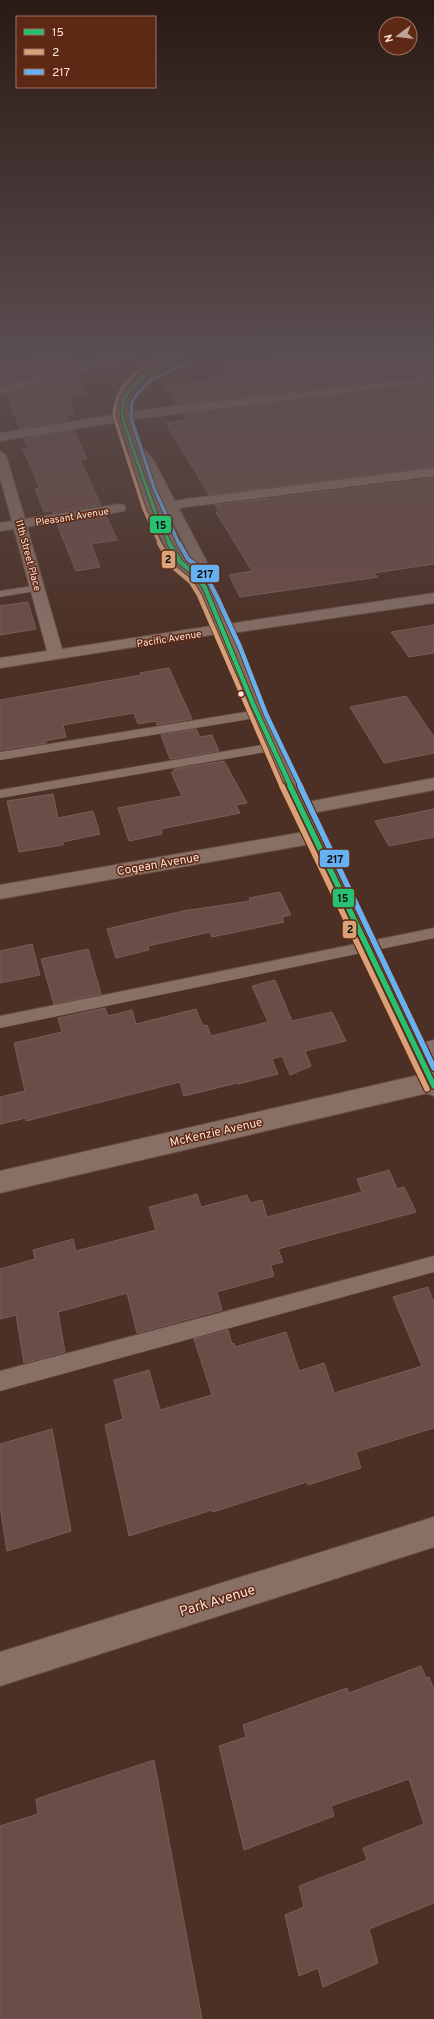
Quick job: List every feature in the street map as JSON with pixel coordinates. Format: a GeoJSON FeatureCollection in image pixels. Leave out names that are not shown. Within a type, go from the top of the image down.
{"type":"FeatureCollection","features":[{"type":"Feature","properties":{"kind":"main road"},"geometry":{"type":"LineString","coordinates":[[134,449],[136,460],[153,509],[181,564],[196,575],[224,629],[258,714],[315,837],[368,946],[426,1051],[433,1084]]}},
{"type":"Feature","properties":{"kind":"main road"},"geometry":{"type":"LineString","coordinates":[[138,449],[148,461],[200,562],[196,575]]}},
{"type":"Feature","properties":{"kind":"main road","name":"Pacific Avenue"},"geometry":{"type":"LineString","coordinates":[[224,629],[434,598]]}},
{"type":"Feature","properties":{"kind":"street","name":"11th Street Place"},"geometry":{"type":"LineString","coordinates":[[0,455],[56,655]]}},
{"type":"Feature","properties":{"kind":"street"},"geometry":{"type":"LineString","coordinates":[[153,509],[434,472]]}},
{"type":"Feature","properties":{"kind":"street","name":"Pleasant Avenue"},"geometry":{"type":"LineString","coordinates":[[0,527],[119,508]]}},
{"type":"Feature","properties":{"kind":"street","name":"Pacific Avenue"},"geometry":{"type":"LineString","coordinates":[[0,664],[224,629]]}},
{"type":"Feature","properties":{"kind":"street"},"geometry":{"type":"LineString","coordinates":[[302,809],[434,784]]}},
{"type":"Feature","properties":{"kind":"street","name":"Cogean Avenue"},"geometry":{"type":"LineString","coordinates":[[0,892],[315,837]]}},
{"type":"Feature","properties":{"kind":"street","name":"McKenzie Avenue"},"geometry":{"type":"LineString","coordinates":[[0,1182],[433,1084]]}},
{"type":"Feature","properties":{"kind":"street","name":"Park Avenue"},"geometry":{"type":"LineString","coordinates":[[0,1669],[434,1532]]}},
{"type":"Feature","properties":{"kind":"lane"},"geometry":{"type":"LineString","coordinates":[[0,594],[38,588]]}},
{"type":"Feature","properties":{"kind":"lane"},"geometry":{"type":"LineString","coordinates":[[0,756],[258,714]]}},
{"type":"Feature","properties":{"kind":"lane"},"geometry":{"type":"LineString","coordinates":[[0,794],[273,747]]}},
{"type":"Feature","properties":{"kind":"lane"},"geometry":{"type":"LineString","coordinates":[[0,1022],[434,933]]}},
{"type":"Feature","properties":{"kind":"lane"},"geometry":{"type":"LineString","coordinates":[[0,1381],[434,1264]]}},
{"type":"Feature","properties":{"kind":"building"},"geometry":{"type":"Polygon","coordinates":[[[23,449],[82,449],[87,459],[80,460],[101,505],[53,513],[52,511],[44,512],[35,489],[40,489],[23,449]]]}},
{"type":"Feature","properties":{"kind":"building"},"geometry":{"type":"Polygon","coordinates":[[[182,449],[434,449],[434,467],[209,495],[182,449]]]}},
{"type":"Feature","properties":{"kind":"building"},"geometry":{"type":"Polygon","coordinates":[[[434,478],[434,564],[374,573],[378,577],[240,597],[229,575],[252,571],[216,512],[219,512],[215,505],[434,478]]]}},
{"type":"Feature","properties":{"kind":"building"},"geometry":{"type":"Polygon","coordinates":[[[106,516],[117,540],[91,544],[100,567],[76,571],[57,524],[106,516]]]}},
{"type":"Feature","properties":{"kind":"building"},"geometry":{"type":"Polygon","coordinates":[[[28,602],[36,629],[0,635],[0,606],[28,602]]]}},
{"type":"Feature","properties":{"kind":"building"},"geometry":{"type":"Polygon","coordinates":[[[434,625],[434,653],[409,657],[391,632],[434,625]]]}},
{"type":"Feature","properties":{"kind":"building"},"geometry":{"type":"Polygon","coordinates":[[[169,668],[192,719],[157,725],[156,721],[138,724],[134,713],[63,725],[66,737],[45,741],[46,743],[0,750],[0,700],[141,675],[140,673],[169,668]]]}},
{"type":"Feature","properties":{"kind":"building"},"geometry":{"type":"Polygon","coordinates":[[[406,696],[434,737],[434,753],[384,763],[350,707],[406,696]]]}},
{"type":"Feature","properties":{"kind":"building"},"geometry":{"type":"Polygon","coordinates":[[[196,729],[200,737],[212,735],[219,751],[170,759],[161,735],[196,729]]]}},
{"type":"Feature","properties":{"kind":"building"},"geometry":{"type":"Polygon","coordinates":[[[224,761],[247,803],[236,805],[240,813],[161,829],[162,834],[129,841],[118,808],[182,796],[171,772],[174,772],[174,769],[224,761]]]}},
{"type":"Feature","properties":{"kind":"building"},"geometry":{"type":"Polygon","coordinates":[[[53,794],[58,818],[93,811],[100,834],[63,842],[63,845],[19,852],[7,801],[53,794]]]}},
{"type":"Feature","properties":{"kind":"building"},"geometry":{"type":"Polygon","coordinates":[[[434,809],[434,837],[389,846],[375,821],[434,809]]]}},
{"type":"Feature","properties":{"kind":"building"},"geometry":{"type":"Polygon","coordinates":[[[280,892],[291,915],[282,917],[284,922],[212,937],[210,932],[148,946],[149,950],[116,958],[107,929],[183,911],[250,901],[249,898],[280,892]]]}},
{"type":"Feature","properties":{"kind":"building"},"geometry":{"type":"Polygon","coordinates":[[[32,944],[40,975],[0,983],[0,951],[32,944]]]}},
{"type":"Feature","properties":{"kind":"building"},"geometry":{"type":"Polygon","coordinates":[[[88,949],[101,994],[54,1004],[41,959],[88,949]]]}},
{"type":"Feature","properties":{"kind":"building"},"geometry":{"type":"Polygon","coordinates":[[[275,980],[292,1021],[332,1012],[346,1041],[305,1051],[311,1066],[290,1075],[282,1056],[272,1059],[278,1074],[238,1084],[184,1096],[180,1082],[26,1121],[26,1118],[0,1124],[0,1097],[25,1091],[14,1043],[62,1032],[58,1018],[105,1008],[108,1016],[132,1010],[136,1024],[196,1009],[203,1026],[207,1025],[211,1036],[268,1022],[252,986],[275,980]]]}},
{"type":"Feature","properties":{"kind":"building"},"geometry":{"type":"Polygon","coordinates":[[[389,1170],[397,1189],[404,1187],[416,1212],[278,1249],[283,1262],[271,1265],[274,1276],[217,1292],[222,1310],[137,1333],[127,1293],[58,1312],[65,1352],[24,1363],[16,1315],[0,1319],[0,1269],[35,1259],[33,1250],[73,1239],[76,1251],[156,1230],[149,1207],[197,1194],[201,1207],[247,1195],[250,1203],[262,1200],[267,1217],[362,1192],[357,1179],[389,1170]]]}},
{"type":"Feature","properties":{"kind":"building"},"geometry":{"type":"Polygon","coordinates":[[[428,1287],[434,1303],[434,1428],[356,1452],[361,1468],[308,1485],[307,1482],[213,1512],[212,1510],[129,1536],[105,1425],[123,1419],[114,1380],[149,1370],[160,1410],[212,1395],[194,1339],[228,1330],[232,1344],[234,1343],[235,1347],[286,1332],[299,1371],[324,1363],[334,1393],[422,1366],[393,1297],[428,1287]]]}},
{"type":"Feature","properties":{"kind":"building"},"geometry":{"type":"Polygon","coordinates":[[[52,1429],[71,1531],[7,1551],[0,1506],[0,1444],[52,1429]]]}},
{"type":"Feature","properties":{"kind":"building"},"geometry":{"type":"Polygon","coordinates":[[[421,1666],[426,1678],[429,1677],[434,1690],[434,1903],[369,1929],[378,1963],[323,1987],[318,1968],[299,1976],[285,1915],[304,1907],[299,1886],[367,1860],[363,1848],[424,1824],[409,1779],[331,1806],[334,1816],[244,1850],[219,1746],[246,1737],[243,1725],[347,1688],[349,1693],[421,1666]]]}},
{"type":"Feature","properties":{"kind":"building"},"geometry":{"type":"Polygon","coordinates":[[[154,1760],[202,2019],[0,2019],[0,1826],[38,1814],[36,1799],[154,1760]]]}},
{"type":"Feature","properties":{"kind":"transit line","name":"2"},"geometry":{"type":"LineString","coordinates":[[126,449],[144,509],[157,539],[173,567],[187,578],[196,588],[217,634],[252,720],[294,813],[427,1089]]}},
{"type":"Feature","properties":{"kind":"transit line","name":"15"},"geometry":{"type":"LineString","coordinates":[[134,449],[157,517],[170,545],[182,564],[197,576],[205,588],[253,704],[280,764],[345,903],[434,1086]]}},
{"type":"Feature","properties":{"kind":"transit line","name":"217"},"geometry":{"type":"LineString","coordinates":[[142,449],[154,488],[179,544],[188,559],[203,570],[217,597],[240,647],[266,714],[434,1068]]}}]}
